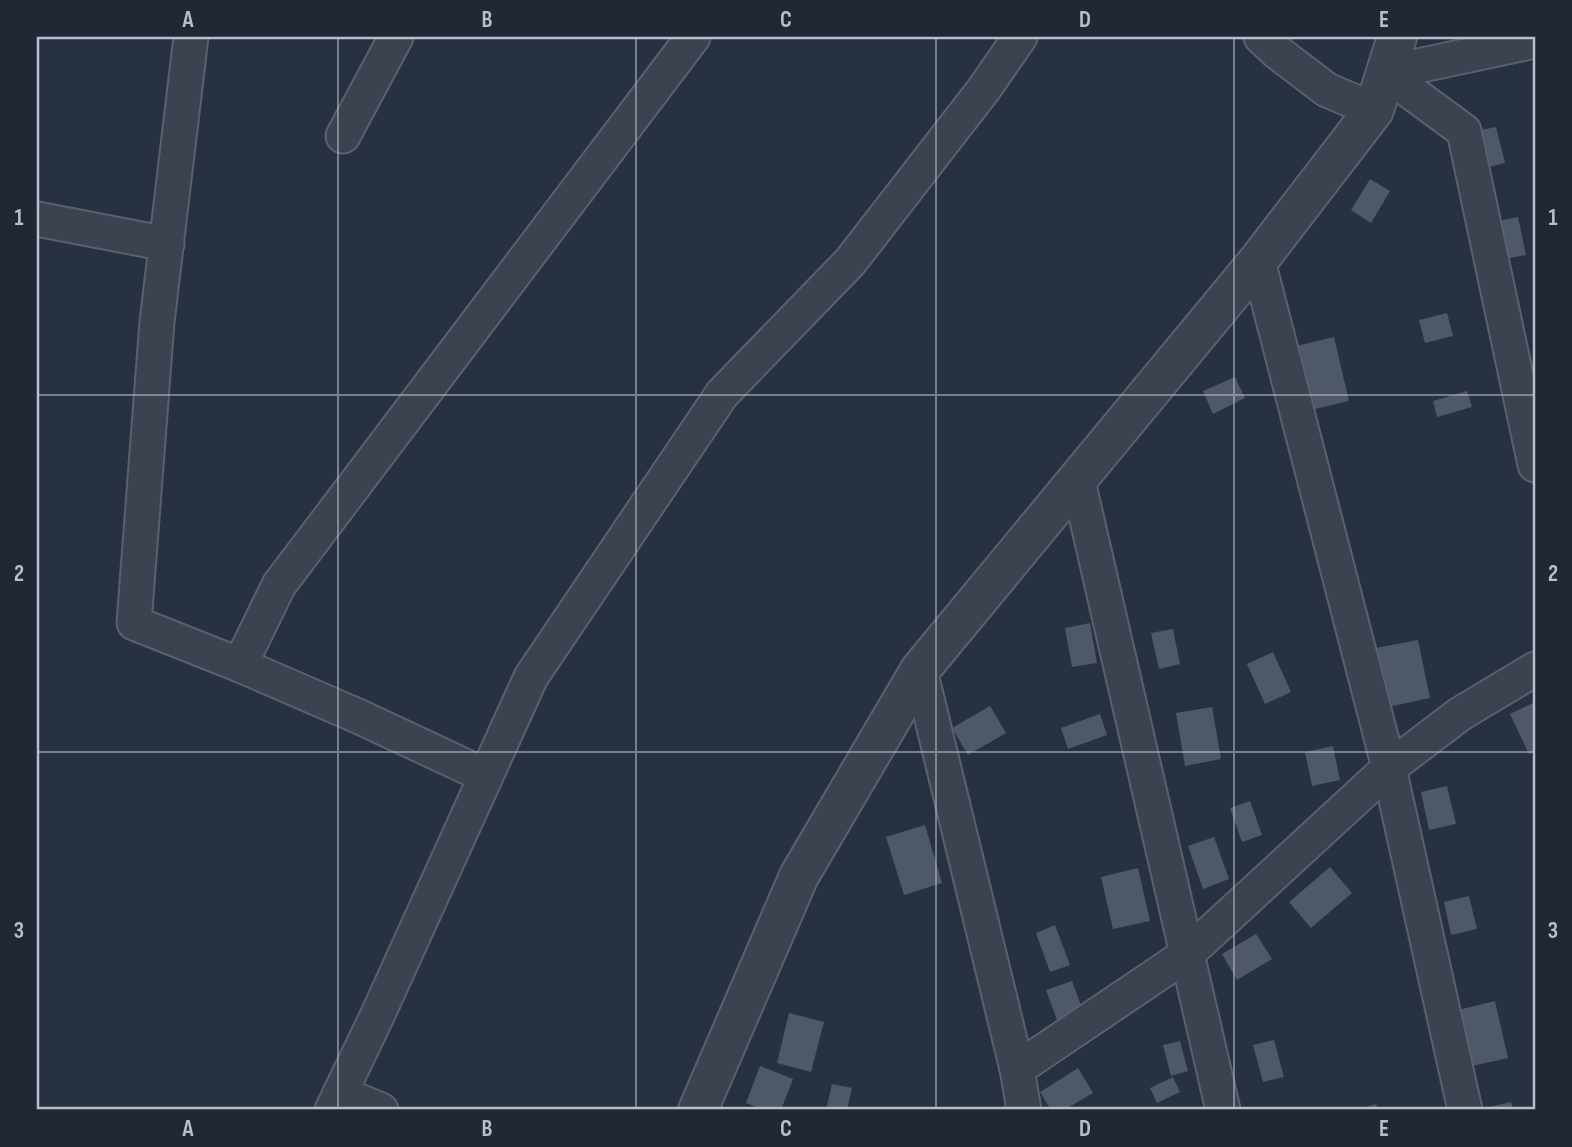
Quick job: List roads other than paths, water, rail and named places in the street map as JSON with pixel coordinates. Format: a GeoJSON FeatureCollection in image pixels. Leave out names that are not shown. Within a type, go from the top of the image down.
{"type":"FeatureCollection","features":[{"type":"Feature","properties":{"kind":"street"},"geometry":{"type":"LineString","coordinates":[[191,37],[157,322],[134,623],[360,717],[486,776]]}},
{"type":"Feature","properties":{"kind":"street"},"geometry":{"type":"LineString","coordinates":[[343,136],[396,37]]}},
{"type":"Feature","properties":{"kind":"street"},"geometry":{"type":"LineString","coordinates":[[240,665],[279,585],[693,37]]}},
{"type":"Feature","properties":{"kind":"street"},"geometry":{"type":"LineString","coordinates":[[382,1110],[336,1102],[531,677],[722,394],[850,262],[985,89],[1020,37]]}},
{"type":"Feature","properties":{"kind":"street"},"geometry":{"type":"LineString","coordinates":[[1261,37],[1327,90],[1374,110]]}},
{"type":"Feature","properties":{"kind":"street"},"geometry":{"type":"LineString","coordinates":[[698,1110],[799,876],[920,670],[1258,261],[1374,110],[1397,37]]}},
{"type":"Feature","properties":{"kind":"street"},"geometry":{"type":"LineString","coordinates":[[1385,73],[1535,41]]}},
{"type":"Feature","properties":{"kind":"street"},"geometry":{"type":"LineString","coordinates":[[1385,73],[1464,131],[1535,464]]}},
{"type":"Feature","properties":{"kind":"street"},"geometry":{"type":"LineString","coordinates":[[37,219],[167,244]]}},
{"type":"Feature","properties":{"kind":"street"},"geometry":{"type":"LineString","coordinates":[[1258,261],[1389,768],[1465,1110]]}},
{"type":"Feature","properties":{"kind":"street"},"geometry":{"type":"LineString","coordinates":[[1077,481],[1223,1110]]}},
{"type":"Feature","properties":{"kind":"street"},"geometry":{"type":"LineString","coordinates":[[1017,1069],[1186,955],[1389,768],[1460,714],[1535,669]]}},
{"type":"Feature","properties":{"kind":"street"},"geometry":{"type":"LineString","coordinates":[[920,670],[1017,1069],[1024,1110]]}}]}
